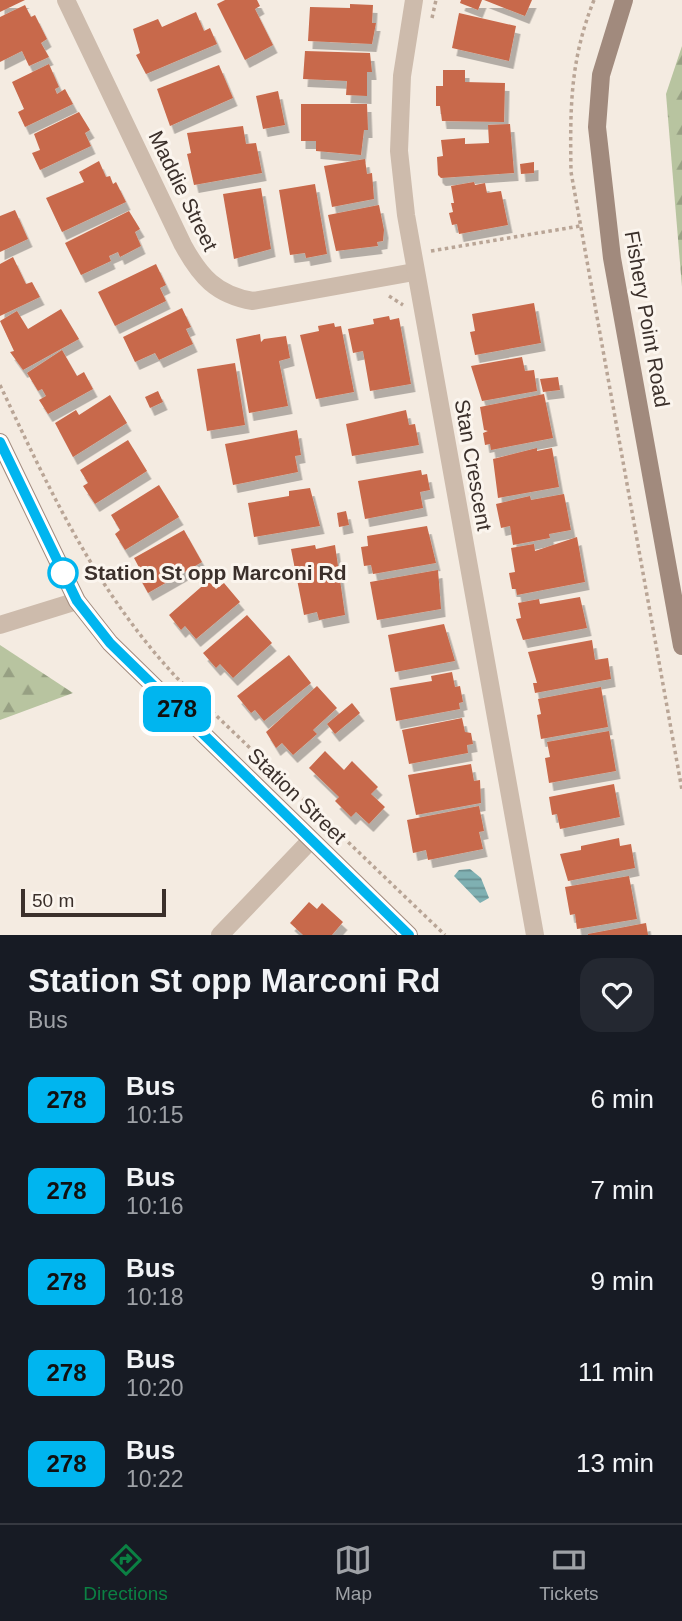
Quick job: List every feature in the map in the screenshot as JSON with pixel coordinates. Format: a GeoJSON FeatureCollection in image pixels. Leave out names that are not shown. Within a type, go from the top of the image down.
{"type":"FeatureCollection","features":[{"type":"Feature","properties":{"kind":"main road","name":"Fishery Point Road"},"geometry":{"type":"LineString","coordinates":[[624,0],[601,75],[597,127],[599,152],[612,258],[682,646]]}},
{"type":"Feature","properties":{"kind":"main road","name":"Station Street"},"geometry":{"type":"LineString","coordinates":[[0,442],[77,601],[110,643],[409,935]]}},
{"type":"Feature","properties":{"kind":"street","name":"Maddie Street"},"geometry":{"type":"LineString","coordinates":[[66,0],[183,245],[197,272],[208,284],[237,298],[253,301],[414,272]]}},
{"type":"Feature","properties":{"kind":"street","name":"Stan Crescent"},"geometry":{"type":"LineString","coordinates":[[414,0],[402,76],[399,150],[414,272],[535,935]]}},
{"type":"Feature","properties":{"kind":"street"},"geometry":{"type":"LineString","coordinates":[[0,625],[77,601]]}},
{"type":"Feature","properties":{"kind":"street"},"geometry":{"type":"LineString","coordinates":[[220,935],[310,841]]}},
{"type":"Feature","properties":{"kind":"path"},"geometry":{"type":"LineString","coordinates":[[431,21],[436,0]]}},
{"type":"Feature","properties":{"kind":"path"},"geometry":{"type":"LineString","coordinates":[[594,0],[574,59],[569,97],[571,172],[682,790]]}},
{"type":"Feature","properties":{"kind":"path"},"geometry":{"type":"LineString","coordinates":[[431,251],[580,226]]}},
{"type":"Feature","properties":{"kind":"path"},"geometry":{"type":"LineString","coordinates":[[429,238],[433,261]]}},
{"type":"Feature","properties":{"kind":"path"},"geometry":{"type":"LineString","coordinates":[[376,298],[389,296],[404,305],[420,302]]}},
{"type":"Feature","properties":{"kind":"path"},"geometry":{"type":"LineString","coordinates":[[0,385],[74,537],[113,601],[143,641],[177,678],[445,935]]}},
{"type":"Feature","properties":{"kind":"green space"},"geometry":{"type":"Polygon","coordinates":[[[682,46],[682,287],[666,94],[682,46]]]}},
{"type":"Feature","properties":{"kind":"green space"},"geometry":{"type":"Polygon","coordinates":[[[0,645],[73,693],[0,720],[0,645]]]}},
{"type":"Feature","properties":{"kind":"water"},"geometry":{"type":"Polygon","coordinates":[[[470,869],[481,878],[489,898],[480,903],[454,876],[459,870],[470,869]]]}},
{"type":"Feature","properties":{"kind":"building"},"geometry":{"type":"Polygon","coordinates":[[[0,0],[25,0],[0,12],[0,0]]]}},
{"type":"Feature","properties":{"kind":"building"},"geometry":{"type":"Polygon","coordinates":[[[225,0],[257,0],[260,6],[255,9],[273,45],[245,60],[217,4],[225,0]]]}},
{"type":"Feature","properties":{"kind":"building"},"geometry":{"type":"Polygon","coordinates":[[[461,0],[482,0],[478,10],[460,3],[461,0]]]}},
{"type":"Feature","properties":{"kind":"building"},"geometry":{"type":"Polygon","coordinates":[[[484,0],[532,0],[525,16],[484,0]]]}},
{"type":"Feature","properties":{"kind":"building"},"geometry":{"type":"Polygon","coordinates":[[[350,4],[373,5],[372,23],[376,23],[372,44],[308,41],[310,7],[350,8],[350,4]]]}},
{"type":"Feature","properties":{"kind":"building"},"geometry":{"type":"Polygon","coordinates":[[[25,5],[31,17],[35,15],[47,39],[41,43],[49,57],[29,66],[22,51],[0,62],[0,17],[25,5]]]}},
{"type":"Feature","properties":{"kind":"building"},"geometry":{"type":"Polygon","coordinates":[[[196,12],[204,31],[210,28],[217,44],[146,74],[136,55],[140,53],[133,29],[158,19],[162,27],[196,12]]]}},
{"type":"Feature","properties":{"kind":"building"},"geometry":{"type":"Polygon","coordinates":[[[459,13],[516,26],[509,61],[452,48],[459,13]]]}},
{"type":"Feature","properties":{"kind":"building"},"geometry":{"type":"Polygon","coordinates":[[[305,51],[370,53],[372,72],[367,72],[367,96],[346,95],[347,81],[303,79],[305,51]]]}},
{"type":"Feature","properties":{"kind":"building"},"geometry":{"type":"Polygon","coordinates":[[[49,64],[59,87],[55,89],[57,94],[65,89],[73,104],[25,127],[18,112],[24,109],[12,82],[49,64]]]}},
{"type":"Feature","properties":{"kind":"building"},"geometry":{"type":"Polygon","coordinates":[[[219,65],[233,98],[170,126],[157,89],[219,65]]]}},
{"type":"Feature","properties":{"kind":"building"},"geometry":{"type":"Polygon","coordinates":[[[443,70],[465,70],[465,82],[505,83],[504,122],[442,121],[440,106],[436,106],[436,86],[443,86],[443,70]]]}},
{"type":"Feature","properties":{"kind":"building"},"geometry":{"type":"Polygon","coordinates":[[[278,91],[285,125],[263,129],[256,96],[278,91]]]}},
{"type":"Feature","properties":{"kind":"building"},"geometry":{"type":"Polygon","coordinates":[[[301,104],[367,104],[368,130],[364,130],[361,155],[316,151],[316,141],[301,141],[301,104]]]}},
{"type":"Feature","properties":{"kind":"building"},"geometry":{"type":"Polygon","coordinates":[[[79,112],[90,130],[85,133],[91,146],[40,170],[32,153],[40,150],[34,134],[79,112]]]}},
{"type":"Feature","properties":{"kind":"building"},"geometry":{"type":"Polygon","coordinates":[[[510,124],[514,173],[441,178],[438,175],[437,157],[443,156],[441,140],[465,138],[465,144],[489,143],[488,125],[510,124]]]}},
{"type":"Feature","properties":{"kind":"building"},"geometry":{"type":"Polygon","coordinates":[[[243,126],[246,144],[256,143],[262,173],[194,185],[187,154],[191,153],[187,133],[243,126]]]}},
{"type":"Feature","properties":{"kind":"building"},"geometry":{"type":"Polygon","coordinates":[[[365,159],[367,174],[372,173],[374,199],[332,207],[324,166],[365,159]]]}},
{"type":"Feature","properties":{"kind":"building"},"geometry":{"type":"Polygon","coordinates":[[[99,161],[106,177],[110,176],[113,184],[116,182],[126,202],[62,232],[46,198],[84,182],[79,172],[99,161]]]}},
{"type":"Feature","properties":{"kind":"building"},"geometry":{"type":"Polygon","coordinates":[[[534,162],[534,173],[521,174],[520,164],[534,162]]]}},
{"type":"Feature","properties":{"kind":"building"},"geometry":{"type":"Polygon","coordinates":[[[474,182],[475,185],[485,183],[487,193],[501,191],[508,225],[459,234],[457,224],[452,225],[449,213],[453,212],[451,203],[454,203],[451,186],[474,182]]]}},
{"type":"Feature","properties":{"kind":"building"},"geometry":{"type":"Polygon","coordinates":[[[315,184],[327,254],[306,258],[305,253],[290,255],[279,190],[315,184]]]}},
{"type":"Feature","properties":{"kind":"building"},"geometry":{"type":"Polygon","coordinates":[[[261,188],[271,249],[234,259],[223,194],[261,188]]]}},
{"type":"Feature","properties":{"kind":"building"},"geometry":{"type":"Polygon","coordinates":[[[379,205],[384,230],[383,241],[377,242],[378,246],[336,251],[328,215],[379,205]]]}},
{"type":"Feature","properties":{"kind":"building"},"geometry":{"type":"Polygon","coordinates":[[[15,210],[28,239],[0,252],[0,216],[15,210]]]}},
{"type":"Feature","properties":{"kind":"building"},"geometry":{"type":"Polygon","coordinates":[[[129,211],[140,229],[135,232],[141,246],[120,257],[118,252],[109,256],[111,261],[81,275],[65,243],[129,211]]]}},
{"type":"Feature","properties":{"kind":"building"},"geometry":{"type":"Polygon","coordinates":[[[13,257],[26,284],[32,282],[40,297],[0,316],[0,264],[13,257]]]}},
{"type":"Feature","properties":{"kind":"building"},"geometry":{"type":"Polygon","coordinates":[[[156,264],[166,285],[160,288],[166,301],[115,326],[98,292],[156,264]]]}},
{"type":"Feature","properties":{"kind":"building"},"geometry":{"type":"Polygon","coordinates":[[[534,303],[541,343],[475,355],[470,332],[475,331],[472,314],[534,303]]]}},
{"type":"Feature","properties":{"kind":"building"},"geometry":{"type":"Polygon","coordinates":[[[182,308],[191,327],[186,329],[193,344],[159,360],[155,353],[135,362],[123,337],[182,308]]]}},
{"type":"Feature","properties":{"kind":"building"},"geometry":{"type":"Polygon","coordinates":[[[61,309],[79,339],[23,370],[10,352],[14,351],[0,321],[17,311],[28,329],[61,309]]]}},
{"type":"Feature","properties":{"kind":"building"},"geometry":{"type":"Polygon","coordinates":[[[389,316],[390,320],[399,318],[411,384],[370,391],[363,351],[353,353],[348,329],[374,324],[373,319],[389,316]]]}},
{"type":"Feature","properties":{"kind":"building"},"geometry":{"type":"Polygon","coordinates":[[[334,323],[335,327],[341,326],[354,392],[316,399],[300,335],[319,331],[318,326],[334,323]]]}},
{"type":"Feature","properties":{"kind":"building"},"geometry":{"type":"Polygon","coordinates":[[[260,334],[261,342],[264,339],[286,336],[290,358],[279,361],[288,406],[249,413],[236,339],[260,334]]]}},
{"type":"Feature","properties":{"kind":"building"},"geometry":{"type":"Polygon","coordinates":[[[62,350],[77,376],[84,372],[93,389],[48,414],[39,400],[46,396],[42,389],[38,391],[27,373],[62,350]]]}},
{"type":"Feature","properties":{"kind":"building"},"geometry":{"type":"Polygon","coordinates":[[[522,357],[525,371],[534,370],[537,391],[482,401],[471,366],[522,357]]]}},
{"type":"Feature","properties":{"kind":"building"},"geometry":{"type":"Polygon","coordinates":[[[235,363],[245,425],[207,431],[197,369],[235,363]]]}},
{"type":"Feature","properties":{"kind":"building"},"geometry":{"type":"Polygon","coordinates":[[[558,377],[560,390],[543,392],[540,379],[558,377]]]}},
{"type":"Feature","properties":{"kind":"building"},"geometry":{"type":"Polygon","coordinates":[[[158,391],[163,402],[150,408],[145,397],[158,391]]]}},
{"type":"Feature","properties":{"kind":"building"},"geometry":{"type":"Polygon","coordinates":[[[544,394],[553,438],[491,450],[490,444],[485,445],[483,433],[488,431],[484,430],[480,407],[544,394]]]}},
{"type":"Feature","properties":{"kind":"building"},"geometry":{"type":"Polygon","coordinates":[[[110,395],[127,423],[73,457],[55,423],[76,410],[79,415],[110,395]]]}},
{"type":"Feature","properties":{"kind":"building"},"geometry":{"type":"Polygon","coordinates":[[[406,410],[409,425],[415,424],[419,445],[352,456],[346,424],[406,410]]]}},
{"type":"Feature","properties":{"kind":"building"},"geometry":{"type":"Polygon","coordinates":[[[297,430],[301,455],[295,456],[298,472],[233,485],[225,444],[297,430]]]}},
{"type":"Feature","properties":{"kind":"building"},"geometry":{"type":"Polygon","coordinates":[[[128,440],[147,471],[95,504],[83,486],[88,483],[80,470],[128,440]]]}},
{"type":"Feature","properties":{"kind":"building"},"geometry":{"type":"Polygon","coordinates":[[[537,448],[537,451],[552,448],[559,487],[498,498],[493,459],[537,448]]]}},
{"type":"Feature","properties":{"kind":"building"},"geometry":{"type":"Polygon","coordinates":[[[421,470],[422,475],[427,474],[430,490],[420,492],[423,508],[365,519],[358,481],[421,470]]]}},
{"type":"Feature","properties":{"kind":"building"},"geometry":{"type":"Polygon","coordinates":[[[159,485],[179,517],[125,550],[115,534],[120,530],[111,515],[159,485]]]}},
{"type":"Feature","properties":{"kind":"building"},"geometry":{"type":"Polygon","coordinates":[[[310,488],[320,526],[254,537],[248,503],[289,496],[289,491],[310,488]]]}},
{"type":"Feature","properties":{"kind":"building"},"geometry":{"type":"Polygon","coordinates":[[[564,494],[571,530],[549,534],[550,538],[513,545],[510,526],[501,528],[496,504],[530,496],[531,500],[564,494]]]}},
{"type":"Feature","properties":{"kind":"building"},"geometry":{"type":"Polygon","coordinates":[[[346,511],[349,525],[339,527],[337,513],[346,511]]]}},
{"type":"Feature","properties":{"kind":"building"},"geometry":{"type":"Polygon","coordinates":[[[427,526],[436,563],[373,574],[371,565],[364,566],[361,547],[368,546],[367,536],[427,526]]]}},
{"type":"Feature","properties":{"kind":"building"},"geometry":{"type":"Polygon","coordinates":[[[184,530],[202,562],[148,593],[138,575],[142,573],[134,558],[184,530]]]}},
{"type":"Feature","properties":{"kind":"building"},"geometry":{"type":"Polygon","coordinates":[[[577,537],[585,582],[517,595],[516,589],[512,589],[509,573],[515,572],[511,548],[534,544],[535,551],[577,537]]]}},
{"type":"Feature","properties":{"kind":"building"},"geometry":{"type":"Polygon","coordinates":[[[315,545],[316,549],[335,545],[345,615],[319,620],[317,612],[304,615],[291,549],[315,545]]]}},
{"type":"Feature","properties":{"kind":"building"},"geometry":{"type":"Polygon","coordinates":[[[438,570],[441,609],[377,620],[370,582],[438,570]]]}},
{"type":"Feature","properties":{"kind":"building"},"geometry":{"type":"Polygon","coordinates":[[[208,581],[216,589],[224,583],[240,602],[196,639],[185,626],[181,630],[169,615],[208,581]]]}},
{"type":"Feature","properties":{"kind":"building"},"geometry":{"type":"Polygon","coordinates":[[[580,597],[587,628],[523,640],[516,619],[521,618],[518,603],[539,599],[540,604],[580,597]]]}},
{"type":"Feature","properties":{"kind":"building"},"geometry":{"type":"Polygon","coordinates":[[[247,615],[272,643],[233,678],[220,664],[216,668],[203,653],[247,615]]]}},
{"type":"Feature","properties":{"kind":"building"},"geometry":{"type":"Polygon","coordinates":[[[444,624],[455,661],[395,672],[388,635],[444,624]]]}},
{"type":"Feature","properties":{"kind":"building"},"geometry":{"type":"Polygon","coordinates":[[[592,640],[595,660],[608,658],[611,679],[535,693],[533,683],[537,683],[528,652],[592,640]]]}},
{"type":"Feature","properties":{"kind":"building"},"geometry":{"type":"Polygon","coordinates":[[[289,655],[311,683],[264,721],[255,710],[251,713],[237,696],[289,655]]]}},
{"type":"Feature","properties":{"kind":"building"},"geometry":{"type":"Polygon","coordinates":[[[452,672],[455,687],[460,686],[463,702],[459,703],[460,709],[396,721],[390,688],[432,681],[431,676],[452,672]]]}},
{"type":"Feature","properties":{"kind":"building"},"geometry":{"type":"Polygon","coordinates":[[[317,686],[337,708],[313,730],[317,734],[293,755],[282,743],[276,748],[266,732],[317,686]]]}},
{"type":"Feature","properties":{"kind":"building"},"geometry":{"type":"Polygon","coordinates":[[[601,687],[608,727],[541,739],[537,715],[541,714],[538,699],[601,687]]]}},
{"type":"Feature","properties":{"kind":"building"},"geometry":{"type":"Polygon","coordinates":[[[352,703],[360,713],[335,734],[327,724],[352,703]]]}},
{"type":"Feature","properties":{"kind":"building"},"geometry":{"type":"Polygon","coordinates":[[[462,718],[465,732],[471,733],[473,744],[467,745],[468,753],[409,764],[402,730],[462,718]]]}},
{"type":"Feature","properties":{"kind":"building"},"geometry":{"type":"Polygon","coordinates":[[[609,731],[616,771],[549,783],[545,758],[550,757],[547,742],[609,731]]]}},
{"type":"Feature","properties":{"kind":"building"},"geometry":{"type":"Polygon","coordinates":[[[325,751],[344,770],[352,761],[378,787],[371,794],[385,807],[369,824],[356,812],[351,817],[335,801],[339,797],[309,768],[325,751]]]}},
{"type":"Feature","properties":{"kind":"building"},"geometry":{"type":"Polygon","coordinates":[[[471,764],[474,781],[480,780],[481,803],[416,815],[408,775],[471,764]]]}},
{"type":"Feature","properties":{"kind":"building"},"geometry":{"type":"Polygon","coordinates":[[[614,784],[620,817],[560,829],[557,814],[552,815],[549,797],[614,784]]]}},
{"type":"Feature","properties":{"kind":"building"},"geometry":{"type":"Polygon","coordinates":[[[479,806],[484,831],[479,832],[483,849],[428,860],[426,850],[413,853],[407,820],[479,806]]]}},
{"type":"Feature","properties":{"kind":"building"},"geometry":{"type":"Polygon","coordinates":[[[619,838],[620,846],[631,844],[635,868],[568,881],[560,854],[581,850],[581,846],[619,838]]]}},
{"type":"Feature","properties":{"kind":"building"},"geometry":{"type":"Polygon","coordinates":[[[629,876],[637,919],[577,929],[575,914],[570,915],[565,887],[629,876]]]}},
{"type":"Feature","properties":{"kind":"building"},"geometry":{"type":"Polygon","coordinates":[[[309,902],[317,909],[322,903],[343,922],[332,935],[303,935],[290,923],[309,902]]]}},
{"type":"Feature","properties":{"kind":"building"},"geometry":{"type":"Polygon","coordinates":[[[646,923],[648,935],[588,935],[588,934],[646,923]]]}},
{"type":"Feature","properties":{"kind":"bus line","name":"278"},"geometry":{"type":"LineString","coordinates":[[0,442],[77,601],[110,643],[409,935]]}},
{"type":"Feature","properties":{"kind":"place","name":"Station St opp Marconi Rd"},"geometry":{"type":"Point","coordinates":[63,573]}}]}
